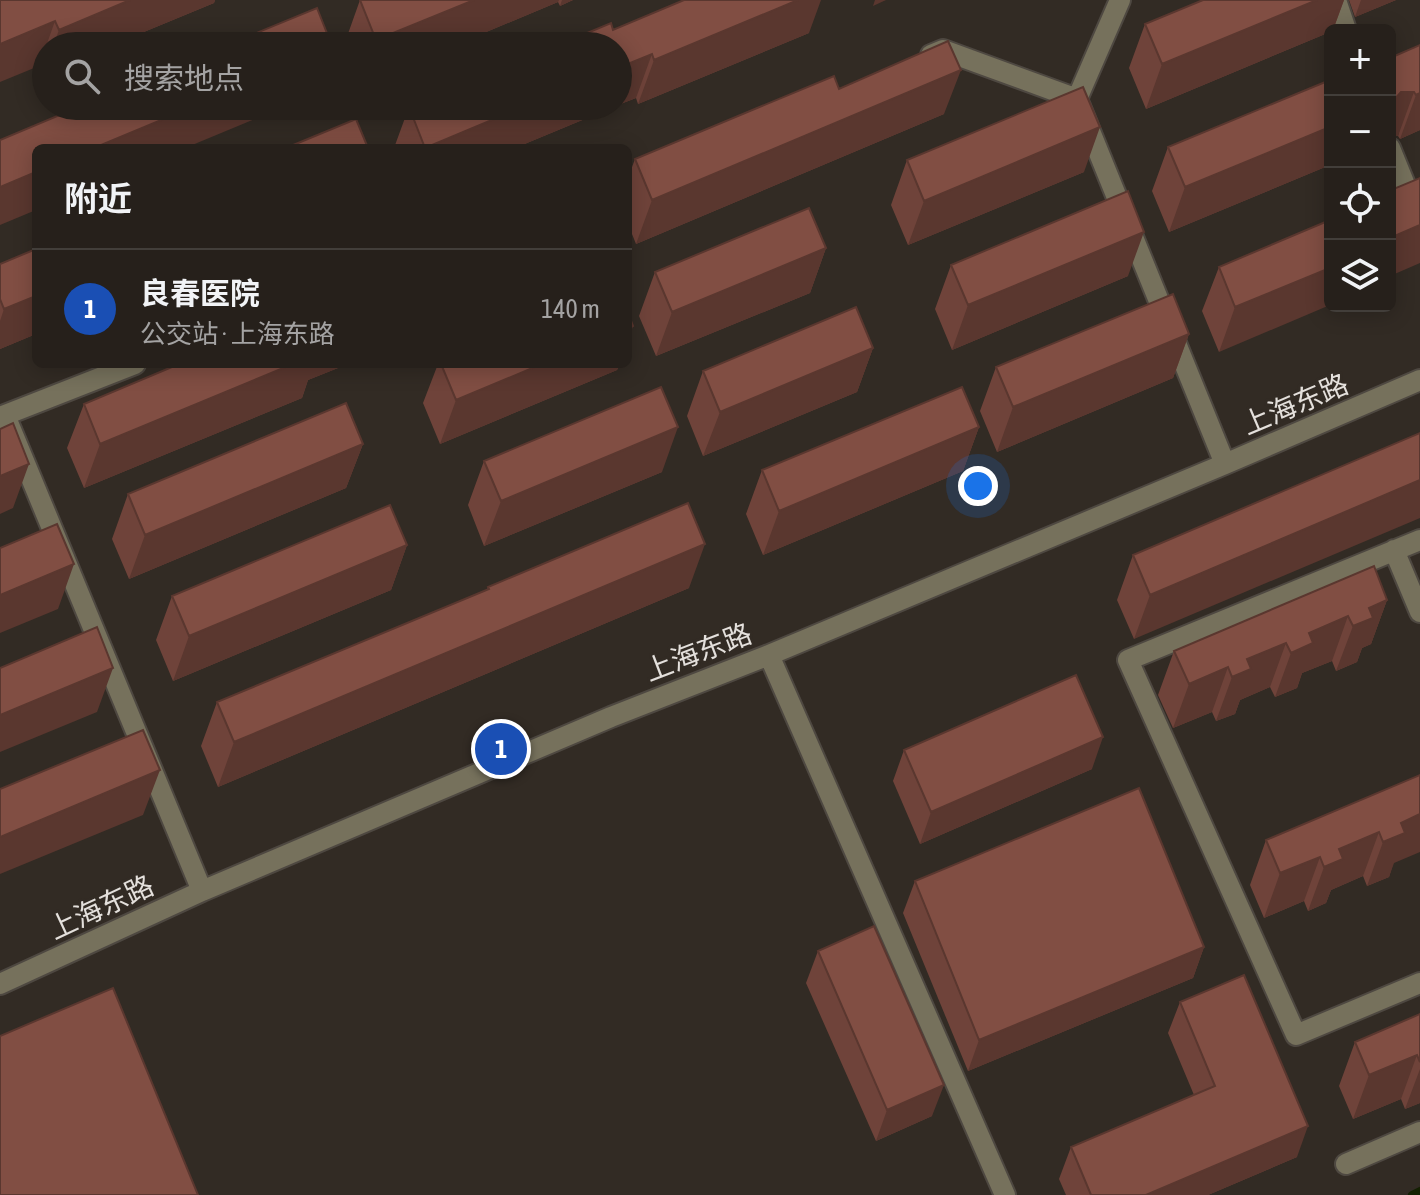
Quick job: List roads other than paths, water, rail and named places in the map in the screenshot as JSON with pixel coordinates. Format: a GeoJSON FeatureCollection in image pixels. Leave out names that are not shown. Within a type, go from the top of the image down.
{"type":"FeatureCollection","features":[{"type":"Feature","properties":{"kind":"street"},"geometry":{"type":"LineString","coordinates":[[1120,0],[1077,99],[1225,464]]}},
{"type":"Feature","properties":{"kind":"street"},"geometry":{"type":"LineString","coordinates":[[1336,0],[1344,24]]}},
{"type":"Feature","properties":{"kind":"street"},"geometry":{"type":"LineString","coordinates":[[914,61],[943,50],[1077,99]]}},
{"type":"Feature","properties":{"kind":"street"},"geometry":{"type":"LineString","coordinates":[[1396,163],[1412,202],[1420,198]]}},
{"type":"Feature","properties":{"kind":"street"},"geometry":{"type":"LineString","coordinates":[[124,368],[3,413],[202,891]]}},
{"type":"Feature","properties":{"kind":"street","name":"上海东路"},"geometry":{"type":"LineString","coordinates":[[0,984],[202,891],[611,717],[769,655],[1420,380]]}},
{"type":"Feature","properties":{"kind":"street"},"geometry":{"type":"LineString","coordinates":[[1420,540],[1128,660],[1296,1035],[1420,983]]}},
{"type":"Feature","properties":{"kind":"street"},"geometry":{"type":"LineString","coordinates":[[1394,550],[1420,612]]}},
{"type":"Feature","properties":{"kind":"street"},"geometry":{"type":"LineString","coordinates":[[769,655],[1005,1195]]}},
{"type":"Feature","properties":{"kind":"street"},"geometry":{"type":"LineString","coordinates":[[1346,1164],[1420,1132]]}},
{"type":"Feature","properties":{"kind":"waterway"},"geometry":{"type":"LineString","coordinates":[[1412,1195],[1420,1191]]}},
{"type":"Feature","properties":{"kind":"place","name":"良春医院"},"geometry":{"type":"Point","coordinates":[501,749]}}]}
